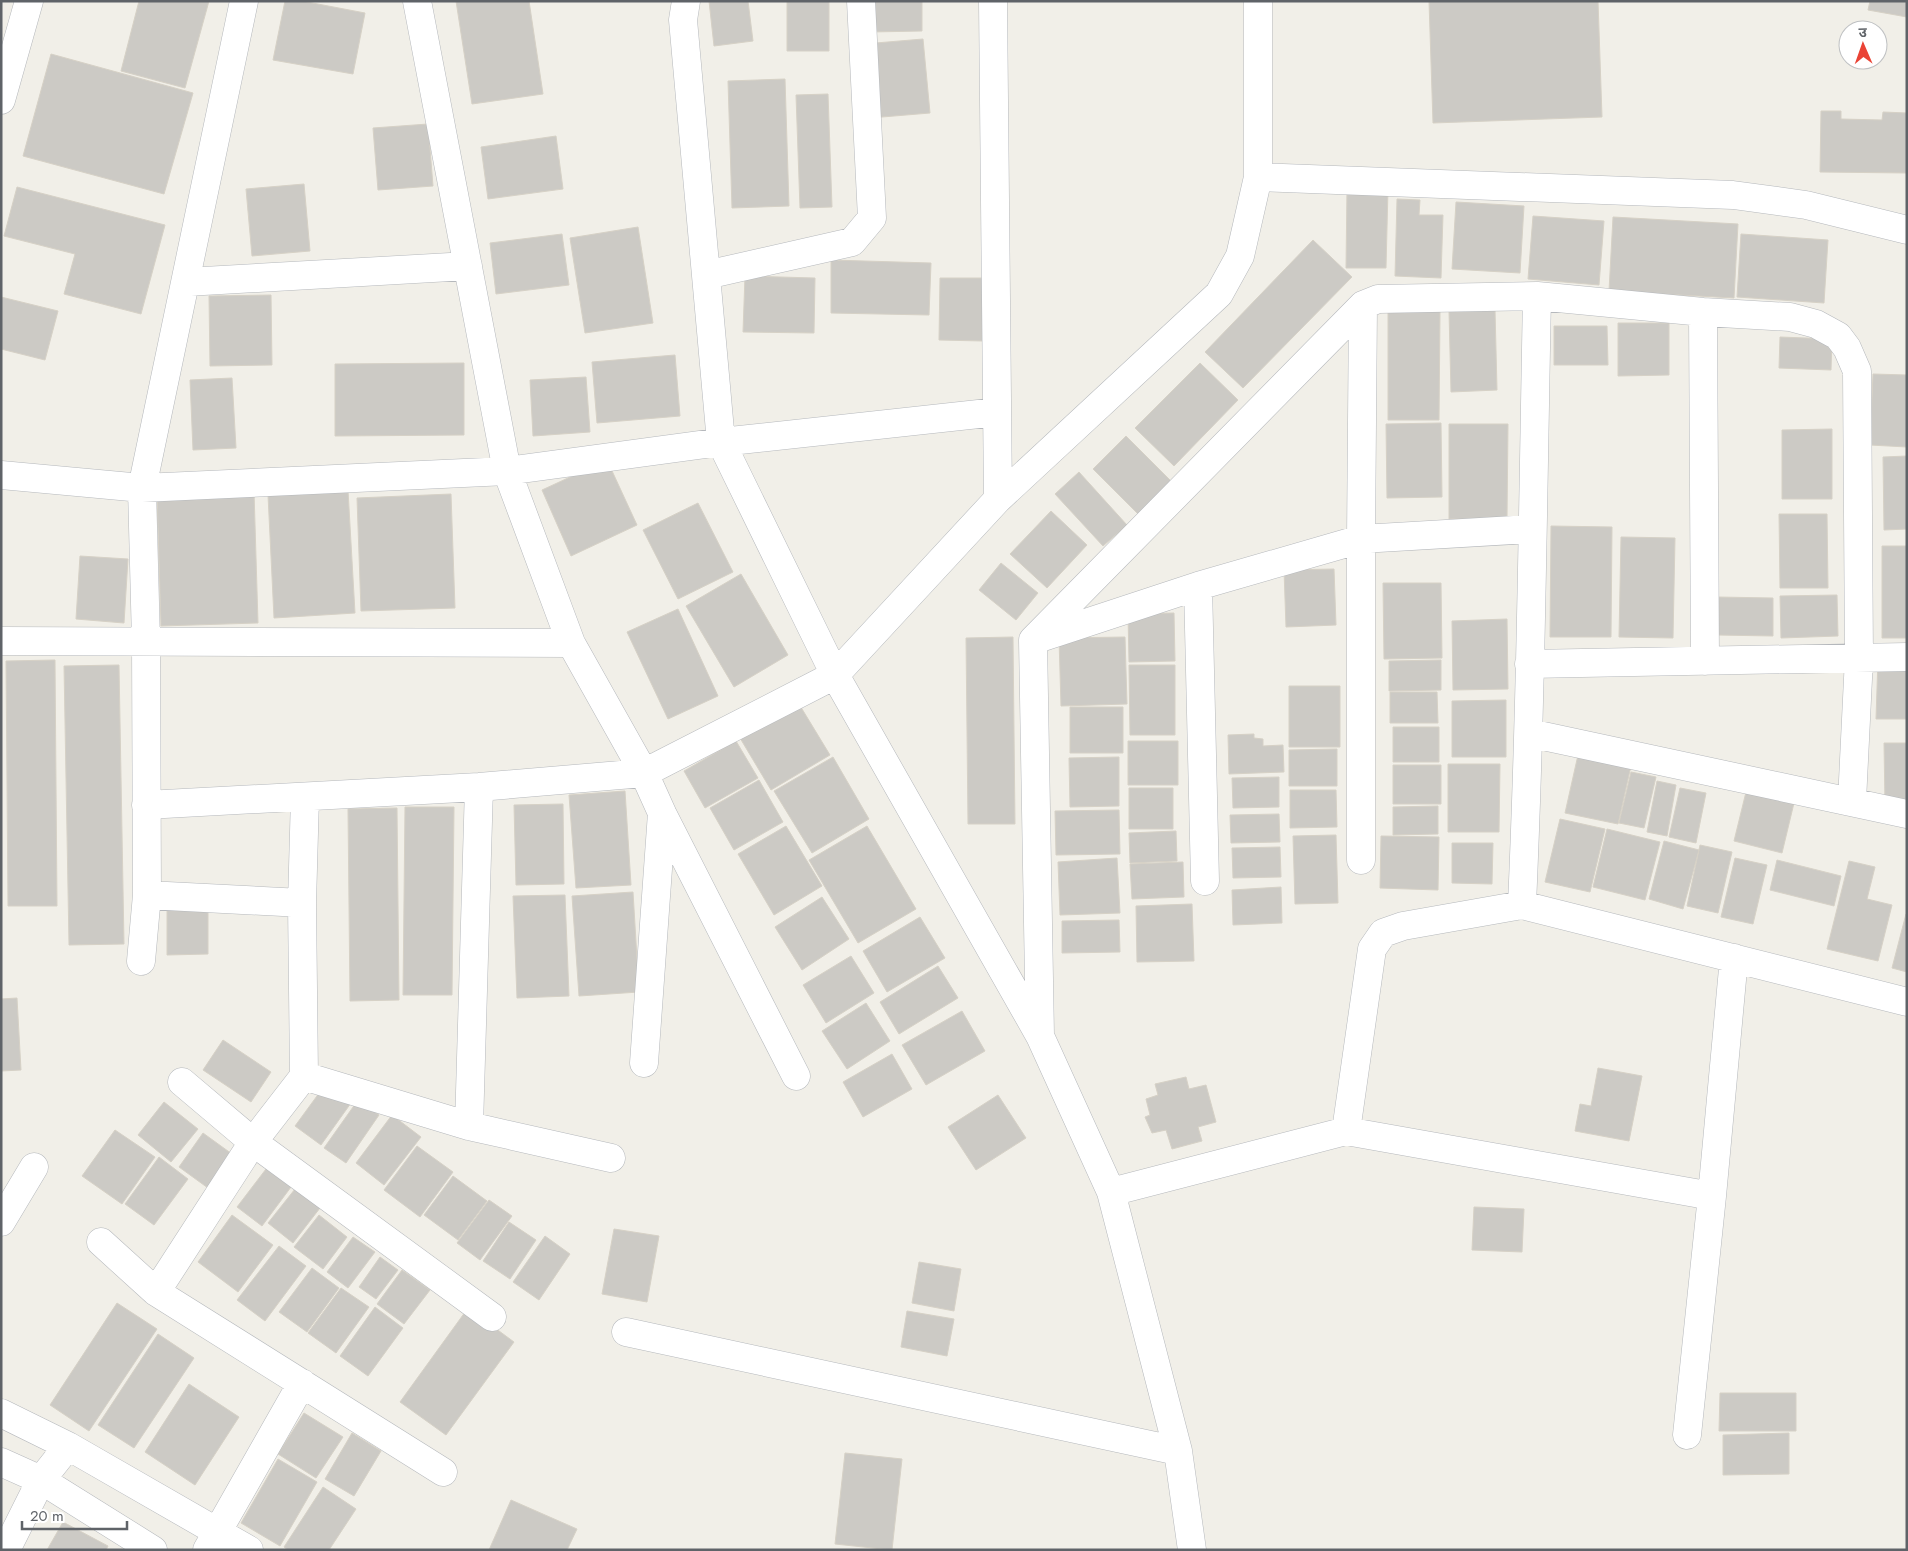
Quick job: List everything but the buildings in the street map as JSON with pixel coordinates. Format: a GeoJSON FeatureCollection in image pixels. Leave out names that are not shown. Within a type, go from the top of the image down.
{"type":"FeatureCollection","features":[{"type":"Feature","properties":{"kind":"street"},"geometry":{"type":"LineString","coordinates":[[1,99],[29,1]]}},
{"type":"Feature","properties":{"kind":"street"},"geometry":{"type":"LineString","coordinates":[[141,961],[147,894],[146,641],[142,488],[244,1]]}},
{"type":"Feature","properties":{"kind":"street"},"geometry":{"type":"LineString","coordinates":[[417,1],[507,471],[571,643],[644,773],[662,813],[796,1076]]}},
{"type":"Feature","properties":{"kind":"street"},"geometry":{"type":"LineString","coordinates":[[686,1],[683,20],[721,442],[835,676],[1040,1036],[1110,1192],[1178,1451],[1192,1550]]}},
{"type":"Feature","properties":{"kind":"street"},"geometry":{"type":"LineString","coordinates":[[706,275],[852,242],[872,218],[861,1]]}},
{"type":"Feature","properties":{"kind":"street"},"geometry":{"type":"LineString","coordinates":[[994,1],[998,499]]}},
{"type":"Feature","properties":{"kind":"street"},"geometry":{"type":"LineString","coordinates":[[146,805],[479,787],[644,773],[835,676],[998,499],[1219,294],[1240,256],[1258,177],[1258,1]]}},
{"type":"Feature","properties":{"kind":"street"},"geometry":{"type":"LineString","coordinates":[[1258,177],[1734,195],[1806,205],[1907,230]]}},
{"type":"Feature","properties":{"kind":"street"},"geometry":{"type":"LineString","coordinates":[[186,282],[468,266]]}},
{"type":"Feature","properties":{"kind":"street"},"geometry":{"type":"LineString","coordinates":[[1522,906],[1529,733],[1537,296]]}},
{"type":"Feature","properties":{"kind":"street"},"geometry":{"type":"LineString","coordinates":[[1040,1036],[1033,640],[1363,306],[1378,299],[1537,296],[1703,312],[1790,318],[1816,324],[1838,336],[1847,348],[1857,371],[1859,658],[1852,801]]}},
{"type":"Feature","properties":{"kind":"street"},"geometry":{"type":"LineString","coordinates":[[1361,860],[1363,306]]}},
{"type":"Feature","properties":{"kind":"street"},"geometry":{"type":"LineString","coordinates":[[1703,312],[1705,661]]}},
{"type":"Feature","properties":{"kind":"street"},"geometry":{"type":"LineString","coordinates":[[1,475],[142,488],[507,471],[721,442],[998,412]]}},
{"type":"Feature","properties":{"kind":"street"},"geometry":{"type":"LineString","coordinates":[[1033,640],[1198,586],[1361,538],[1532,529]]}},
{"type":"Feature","properties":{"kind":"street"},"geometry":{"type":"LineString","coordinates":[[1198,586],[1205,882]]}},
{"type":"Feature","properties":{"kind":"street"},"geometry":{"type":"LineString","coordinates":[[1,640],[571,643]]}},
{"type":"Feature","properties":{"kind":"street"},"geometry":{"type":"LineString","coordinates":[[1529,664],[1907,657]]}},
{"type":"Feature","properties":{"kind":"street"},"geometry":{"type":"LineString","coordinates":[[1529,733],[1907,814]]}},
{"type":"Feature","properties":{"kind":"street"},"geometry":{"type":"LineString","coordinates":[[469,1126],[479,787]]}},
{"type":"Feature","properties":{"kind":"street"},"geometry":{"type":"LineString","coordinates":[[156,1292],[253,1142],[304,1076],[302,902],[305,797]]}},
{"type":"Feature","properties":{"kind":"street"},"geometry":{"type":"LineString","coordinates":[[644,1063],[662,813]]}},
{"type":"Feature","properties":{"kind":"street"},"geometry":{"type":"LineString","coordinates":[[147,894],[302,902]]}},
{"type":"Feature","properties":{"kind":"street"},"geometry":{"type":"LineString","coordinates":[[1346,1131],[1372,949],[1383,933],[1403,926],[1522,906],[1907,1002]]}},
{"type":"Feature","properties":{"kind":"street"},"geometry":{"type":"LineString","coordinates":[[1687,1435],[1734,958]]}},
{"type":"Feature","properties":{"kind":"street"},"geometry":{"type":"LineString","coordinates":[[304,1076],[469,1126],[611,1158]]}},
{"type":"Feature","properties":{"kind":"street"},"geometry":{"type":"LineString","coordinates":[[182,1082],[253,1142],[492,1317]]}},
{"type":"Feature","properties":{"kind":"street"},"geometry":{"type":"LineString","coordinates":[[1110,1192],[1346,1131],[1712,1196]]}},
{"type":"Feature","properties":{"kind":"street"},"geometry":{"type":"LineString","coordinates":[[1,1222],[34,1167]]}},
{"type":"Feature","properties":{"kind":"street"},"geometry":{"type":"LineString","coordinates":[[101,1242],[156,1292],[442,1472]]}},
{"type":"Feature","properties":{"kind":"street"},"geometry":{"type":"LineString","coordinates":[[626,1332],[1178,1451]]}},
{"type":"Feature","properties":{"kind":"street"},"geometry":{"type":"LineString","coordinates":[[213,1540],[302,1383]]}},
{"type":"Feature","properties":{"kind":"street"},"geometry":{"type":"LineString","coordinates":[[1,1413],[68,1446],[213,1540],[249,1550]]}},
{"type":"Feature","properties":{"kind":"street"},"geometry":{"type":"LineString","coordinates":[[6,1550],[41,1480],[68,1446]]}},
{"type":"Feature","properties":{"kind":"street"},"geometry":{"type":"LineString","coordinates":[[1,1462],[41,1480],[153,1550]]}}]}
